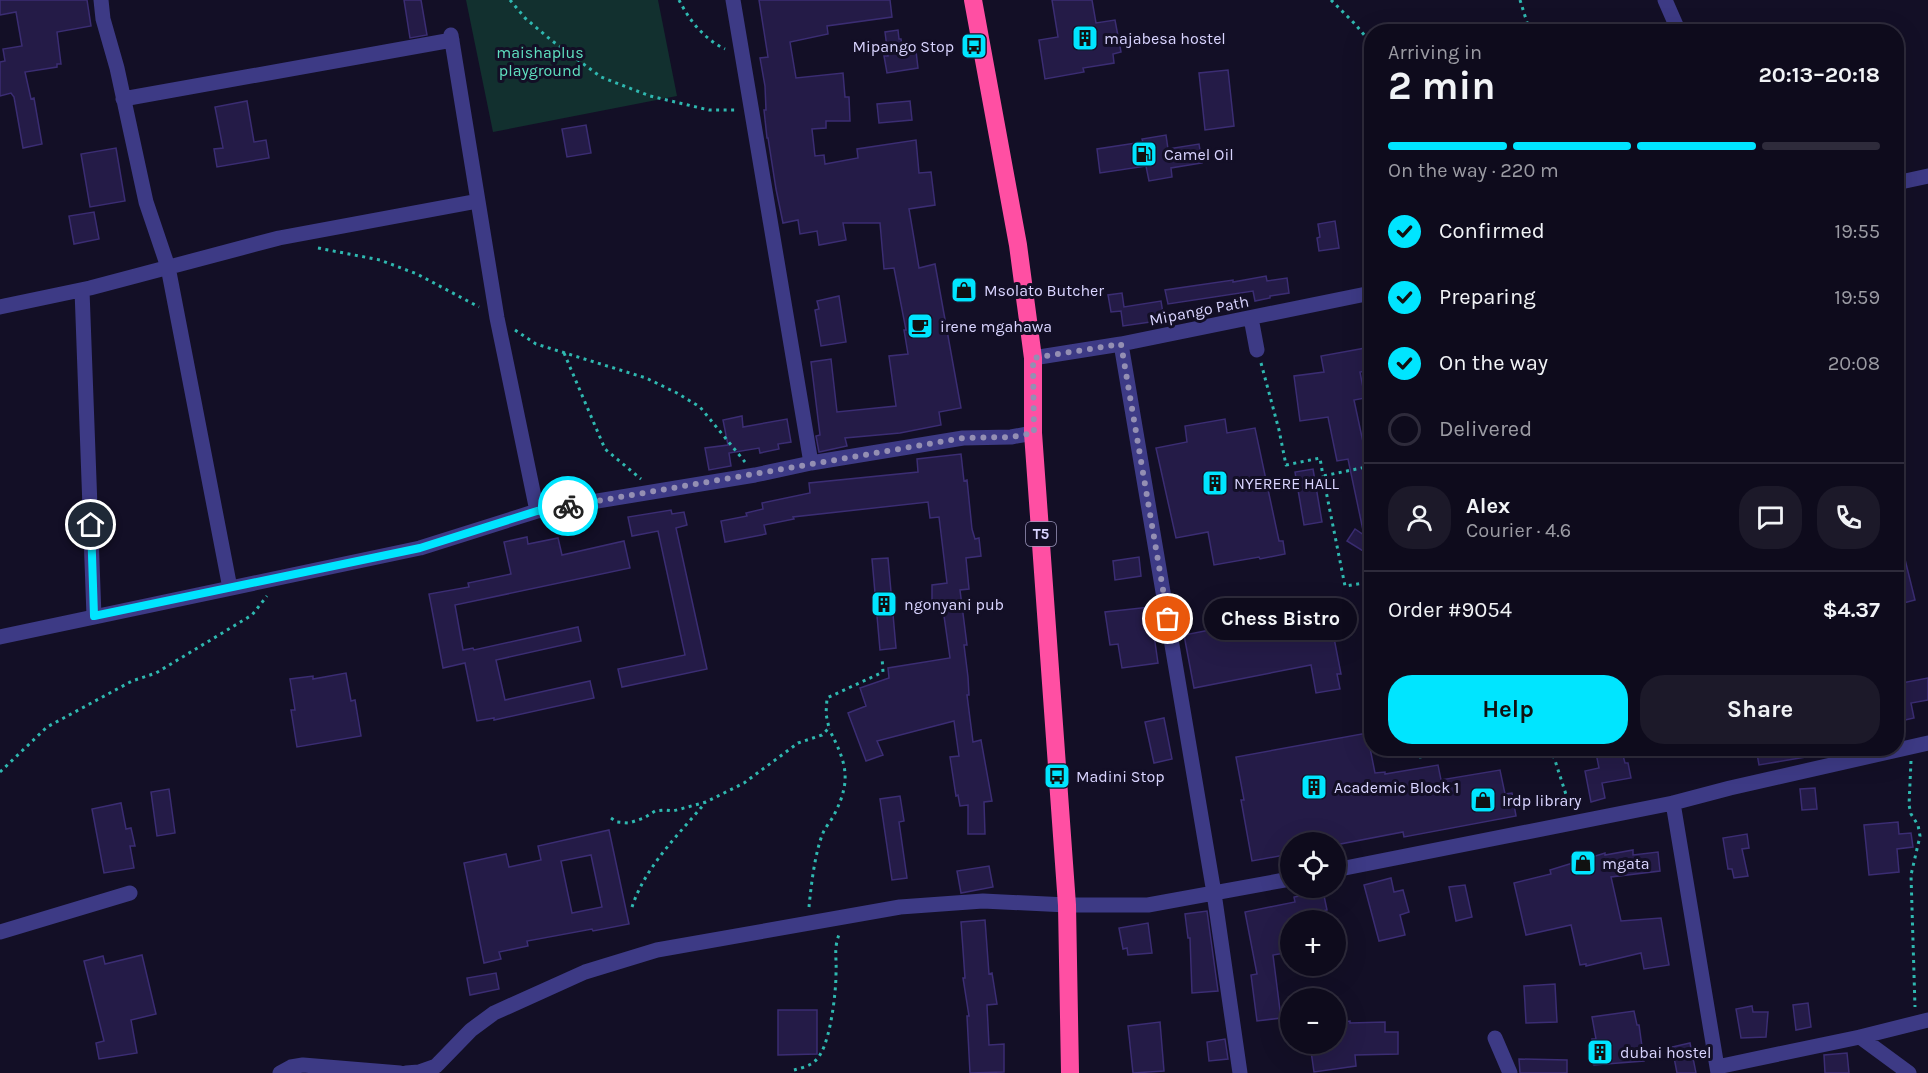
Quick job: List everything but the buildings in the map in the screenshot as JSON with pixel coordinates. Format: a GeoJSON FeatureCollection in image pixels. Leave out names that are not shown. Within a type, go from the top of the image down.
{"type":"FeatureCollection","features":[{"type":"Feature","properties":{"kind":"highway","name":"T5"},"geometry":{"type":"LineString","coordinates":[[973,0],[1018,245],[1033,358],[1034,433],[1067,905],[1070,1073]]}},
{"type":"Feature","properties":{"kind":"street"},"geometry":{"type":"LineString","coordinates":[[101,0],[103,19],[146,202],[168,267],[230,588]]}},
{"type":"Feature","properties":{"kind":"street"},"geometry":{"type":"LineString","coordinates":[[733,0],[811,463]]}},
{"type":"Feature","properties":{"kind":"street"},"geometry":{"type":"LineString","coordinates":[[1665,0],[1676,24]]}},
{"type":"Feature","properties":{"kind":"street"},"geometry":{"type":"LineString","coordinates":[[123,99],[451,37],[498,318],[537,511]]}},
{"type":"Feature","properties":{"kind":"street"},"geometry":{"type":"LineString","coordinates":[[1904,181],[1928,176]]}},
{"type":"Feature","properties":{"kind":"street"},"geometry":{"type":"LineString","coordinates":[[0,307],[82,290],[279,238],[478,201]]}},
{"type":"Feature","properties":{"kind":"street"},"geometry":{"type":"LineString","coordinates":[[82,290],[94,616]]}},
{"type":"Feature","properties":{"kind":"street","name":"Mipango Path"},"geometry":{"type":"LineString","coordinates":[[1033,358],[1121,344],[1364,294]]}},
{"type":"Feature","properties":{"kind":"street"},"geometry":{"type":"LineString","coordinates":[[1251,318],[1257,350]]}},
{"type":"Feature","properties":{"kind":"street"},"geometry":{"type":"LineString","coordinates":[[1121,344],[1214,893],[1240,1073]]}},
{"type":"Feature","properties":{"kind":"street"},"geometry":{"type":"LineString","coordinates":[[0,637],[420,548],[537,511],[963,438],[1011,437],[1034,433]]}},
{"type":"Feature","properties":{"kind":"street"},"geometry":{"type":"LineString","coordinates":[[1904,749],[1928,743]]}},
{"type":"Feature","properties":{"kind":"street"},"geometry":{"type":"LineString","coordinates":[[1346,868],[1575,824],[1871,756]]}},
{"type":"Feature","properties":{"kind":"street"},"geometry":{"type":"LineString","coordinates":[[1673,803],[1717,1070],[1922,1022]]}},
{"type":"Feature","properties":{"kind":"street"},"geometry":{"type":"LineString","coordinates":[[406,1073],[419,1072],[436,1066],[471,1030],[494,1013],[585,972],[657,950],[900,908],[983,901],[1067,905],[1148,905],[1280,881]]}},
{"type":"Feature","properties":{"kind":"street"},"geometry":{"type":"LineString","coordinates":[[0,932],[130,892]]}},
{"type":"Feature","properties":{"kind":"street"},"geometry":{"type":"LineString","coordinates":[[1860,1037],[1909,1073]]}},
{"type":"Feature","properties":{"kind":"street"},"geometry":{"type":"LineString","coordinates":[[1495,1038],[1510,1073]]}},
{"type":"Feature","properties":{"kind":"street"},"geometry":{"type":"LineString","coordinates":[[280,1073],[291,1066],[303,1065],[400,1073]]}},
{"type":"Feature","properties":{"kind":"path"},"geometry":{"type":"LineString","coordinates":[[510,0],[525,18],[551,40],[601,77],[650,96],[709,110],[751,110]]}},
{"type":"Feature","properties":{"kind":"path"},"geometry":{"type":"LineString","coordinates":[[679,0],[688,18],[714,44],[743,57]]}},
{"type":"Feature","properties":{"kind":"path"},"geometry":{"type":"LineString","coordinates":[[1331,0],[1364,35]]}},
{"type":"Feature","properties":{"kind":"path"},"geometry":{"type":"LineString","coordinates":[[1520,0],[1528,24]]}},
{"type":"Feature","properties":{"kind":"path"},"geometry":{"type":"LineString","coordinates":[[312,247],[380,260],[417,274],[498,318],[536,344],[646,378],[700,407],[755,475]]}},
{"type":"Feature","properties":{"kind":"path"},"geometry":{"type":"LineString","coordinates":[[1257,350],[1286,465],[1320,458],[1345,586],[1364,583]]}},
{"type":"Feature","properties":{"kind":"path"},"geometry":{"type":"LineString","coordinates":[[564,353],[605,449],[657,491]]}},
{"type":"Feature","properties":{"kind":"path"},"geometry":{"type":"LineString","coordinates":[[1323,476],[1364,467]]}},
{"type":"Feature","properties":{"kind":"path"},"geometry":{"type":"LineString","coordinates":[[0,772],[47,727],[132,681],[156,673],[252,615],[284,576]]}},
{"type":"Feature","properties":{"kind":"path"},"geometry":{"type":"LineString","coordinates":[[808,924],[810,891],[823,833],[846,790],[846,771],[829,728],[826,714],[827,698],[883,672],[882,657]]}},
{"type":"Feature","properties":{"kind":"path"},"geometry":{"type":"LineString","coordinates":[[611,818],[617,822],[629,823],[655,811],[673,811],[706,802],[744,783],[798,743],[822,735],[829,728]]}},
{"type":"Feature","properties":{"kind":"path"},"geometry":{"type":"LineString","coordinates":[[1911,747],[1910,805],[1911,814],[1918,825],[1920,836],[1911,875],[1922,1022]]}},
{"type":"Feature","properties":{"kind":"path"},"geometry":{"type":"LineString","coordinates":[[1554,756],[1575,824]]}},
{"type":"Feature","properties":{"kind":"path"},"geometry":{"type":"LineString","coordinates":[[632,907],[658,860],[706,802]]}},
{"type":"Feature","properties":{"kind":"path"},"geometry":{"type":"LineString","coordinates":[[794,1070],[816,1060],[823,1051],[829,1033],[836,976],[835,945],[846,917]]}},
{"type":"Feature","properties":{"kind":"green space","name":"maishaplus playground"},"geometry":{"type":"Polygon","coordinates":[[[466,0],[658,0],[677,96],[493,132],[466,0]]]}},
{"type":"Feature","properties":{"kind":"way so far"},"geometry":{"type":"LineString","coordinates":[[568,506],[963,438],[1011,437],[1034,433],[1033,358],[1121,344],[1168,619]]}},
{"type":"Feature","properties":{"kind":"place","name":"majabesa hostel"},"geometry":{"type":"Point","coordinates":[1085,38]}},
{"type":"Feature","properties":{"kind":"place","name":"Mipango Stop"},"geometry":{"type":"Point","coordinates":[974,46]}},
{"type":"Feature","properties":{"kind":"place","name":"Camel Oil"},"geometry":{"type":"Point","coordinates":[1144,154]}},
{"type":"Feature","properties":{"kind":"place","name":"Msolato Butcher"},"geometry":{"type":"Point","coordinates":[964,290]}},
{"type":"Feature","properties":{"kind":"place","name":"irene mgahawa"},"geometry":{"type":"Point","coordinates":[920,326]}},
{"type":"Feature","properties":{"kind":"place","name":"NYERERE HALL"},"geometry":{"type":"Point","coordinates":[1215,483]}},
{"type":"Feature","properties":{"kind":"place","name":"ngonyani pub"},"geometry":{"type":"Point","coordinates":[884,604]}},
{"type":"Feature","properties":{"kind":"place","name":"Chess Bistro"},"geometry":{"type":"Point","coordinates":[1168,619]}},
{"type":"Feature","properties":{"kind":"place","name":"Madini Stop"},"geometry":{"type":"Point","coordinates":[1057,776]}},
{"type":"Feature","properties":{"kind":"place","name":"Academic Block 1"},"geometry":{"type":"Point","coordinates":[1314,787]}},
{"type":"Feature","properties":{"kind":"place","name":"Irdp library"},"geometry":{"type":"Point","coordinates":[1483,800]}},
{"type":"Feature","properties":{"kind":"place","name":"mgata"},"geometry":{"type":"Point","coordinates":[1583,863]}},
{"type":"Feature","properties":{"kind":"place","name":"dubai hostel"},"geometry":{"type":"Point","coordinates":[1600,1052]}},
{"type":"Feature","properties":{"kind":"route"},"geometry":{"type":"LineString","coordinates":[[91,525],[94,616],[420,548],[537,511],[568,506]]}}]}
